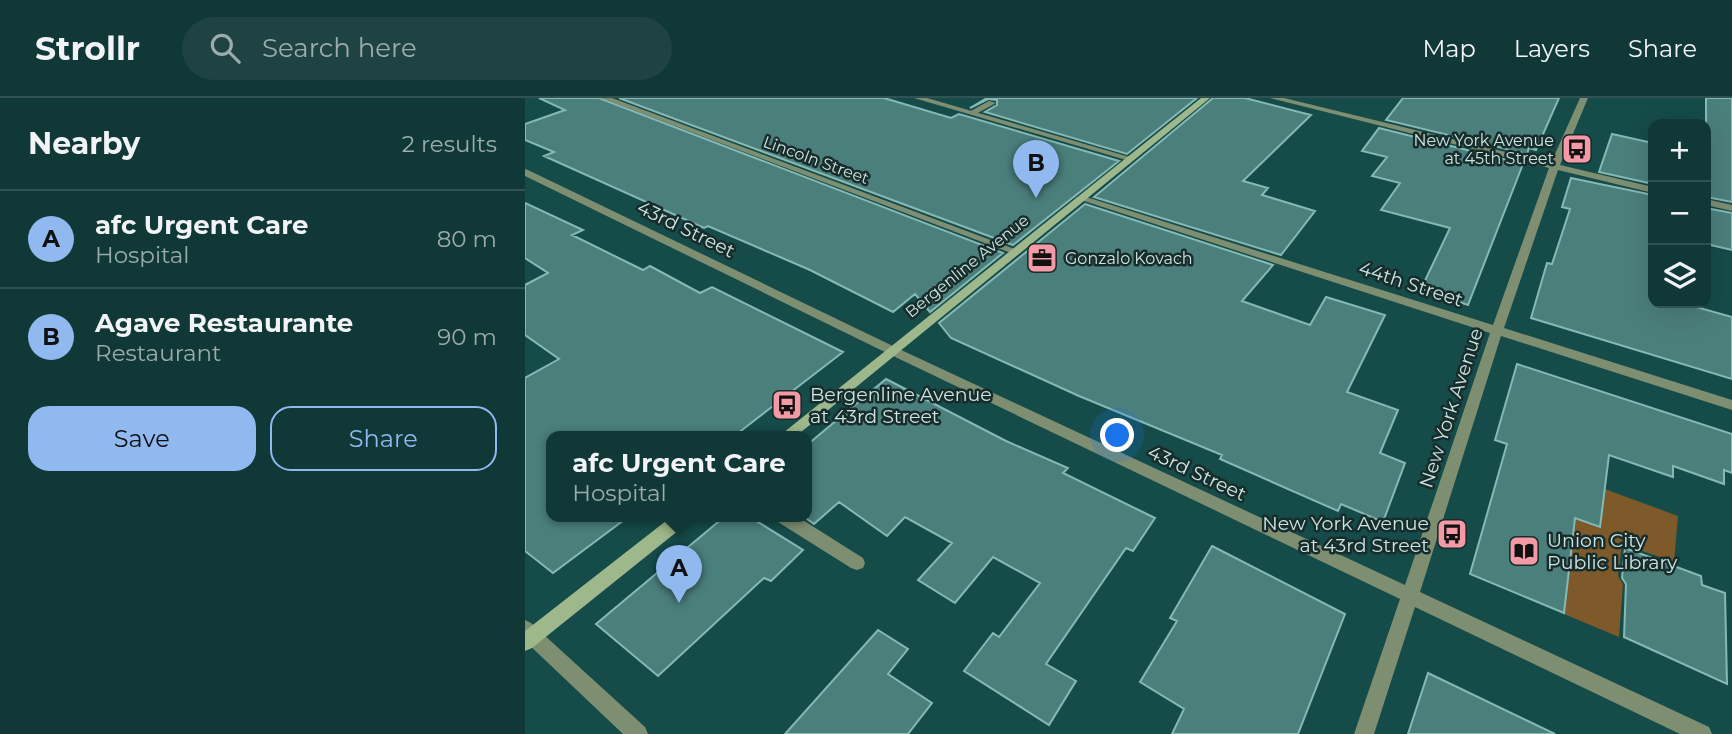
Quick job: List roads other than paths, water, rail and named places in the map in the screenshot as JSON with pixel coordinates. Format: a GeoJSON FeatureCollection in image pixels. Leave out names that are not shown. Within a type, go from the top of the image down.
{"type":"FeatureCollection","features":[{"type":"Feature","properties":{"kind":"street","name":"Lincoln Street"},"geometry":{"type":"LineString","coordinates":[[605,98],[1015,251]]}},
{"type":"Feature","properties":{"kind":"street"},"geometry":{"type":"LineString","coordinates":[[918,98],[1129,158]]}},
{"type":"Feature","properties":{"kind":"street","name":"Bergenline Avenue"},"geometry":{"type":"LineString","coordinates":[[793,431],[1206,98]]}},
{"type":"Feature","properties":{"kind":"street"},"geometry":{"type":"LineString","coordinates":[[1274,98],[1648,189]]}},
{"type":"Feature","properties":{"kind":"street","name":"New York Avenue"},"geometry":{"type":"LineString","coordinates":[[1364,734],[1497,330],[1554,166],[1584,98]]}},
{"type":"Feature","properties":{"kind":"street"},"geometry":{"type":"LineString","coordinates":[[971,113],[992,103]]}},
{"type":"Feature","properties":{"kind":"street","name":"43rd Street"},"geometry":{"type":"LineString","coordinates":[[525,172],[893,351],[1702,734]]}},
{"type":"Feature","properties":{"kind":"street","name":"44th Street"},"geometry":{"type":"LineString","coordinates":[[1080,198],[1732,405]]}},
{"type":"Feature","properties":{"kind":"street"},"geometry":{"type":"LineString","coordinates":[[1711,203],[1732,208]]}},
{"type":"Feature","properties":{"kind":"street"},"geometry":{"type":"LineString","coordinates":[[638,734],[527,636],[676,522]]}},
{"type":"Feature","properties":{"kind":"street"},"geometry":{"type":"LineString","coordinates":[[792,522],[857,563]]}},
{"type":"Feature","properties":{"kind":"place","name":"New York Avenue at 45th Street"},"geometry":{"type":"Point","coordinates":[1577,149]}},
{"type":"Feature","properties":{"kind":"place","name":"Agave Restaurante"},"geometry":{"type":"Point","coordinates":[1036,198]}},
{"type":"Feature","properties":{"kind":"place","name":"Gonzalo Kovach"},"geometry":{"type":"Point","coordinates":[1042,258]}},
{"type":"Feature","properties":{"kind":"place","name":"Bergenline Avenue at 43rd Street"},"geometry":{"type":"Point","coordinates":[787,405]}},
{"type":"Feature","properties":{"kind":"place","name":"New York Avenue at 43rd Street"},"geometry":{"type":"Point","coordinates":[1452,534]}},
{"type":"Feature","properties":{"kind":"place","name":"Union City Public Library"},"geometry":{"type":"Point","coordinates":[1524,551]}},
{"type":"Feature","properties":{"kind":"place","name":"afc Urgent Care"},"geometry":{"type":"Point","coordinates":[679,603]}}]}
